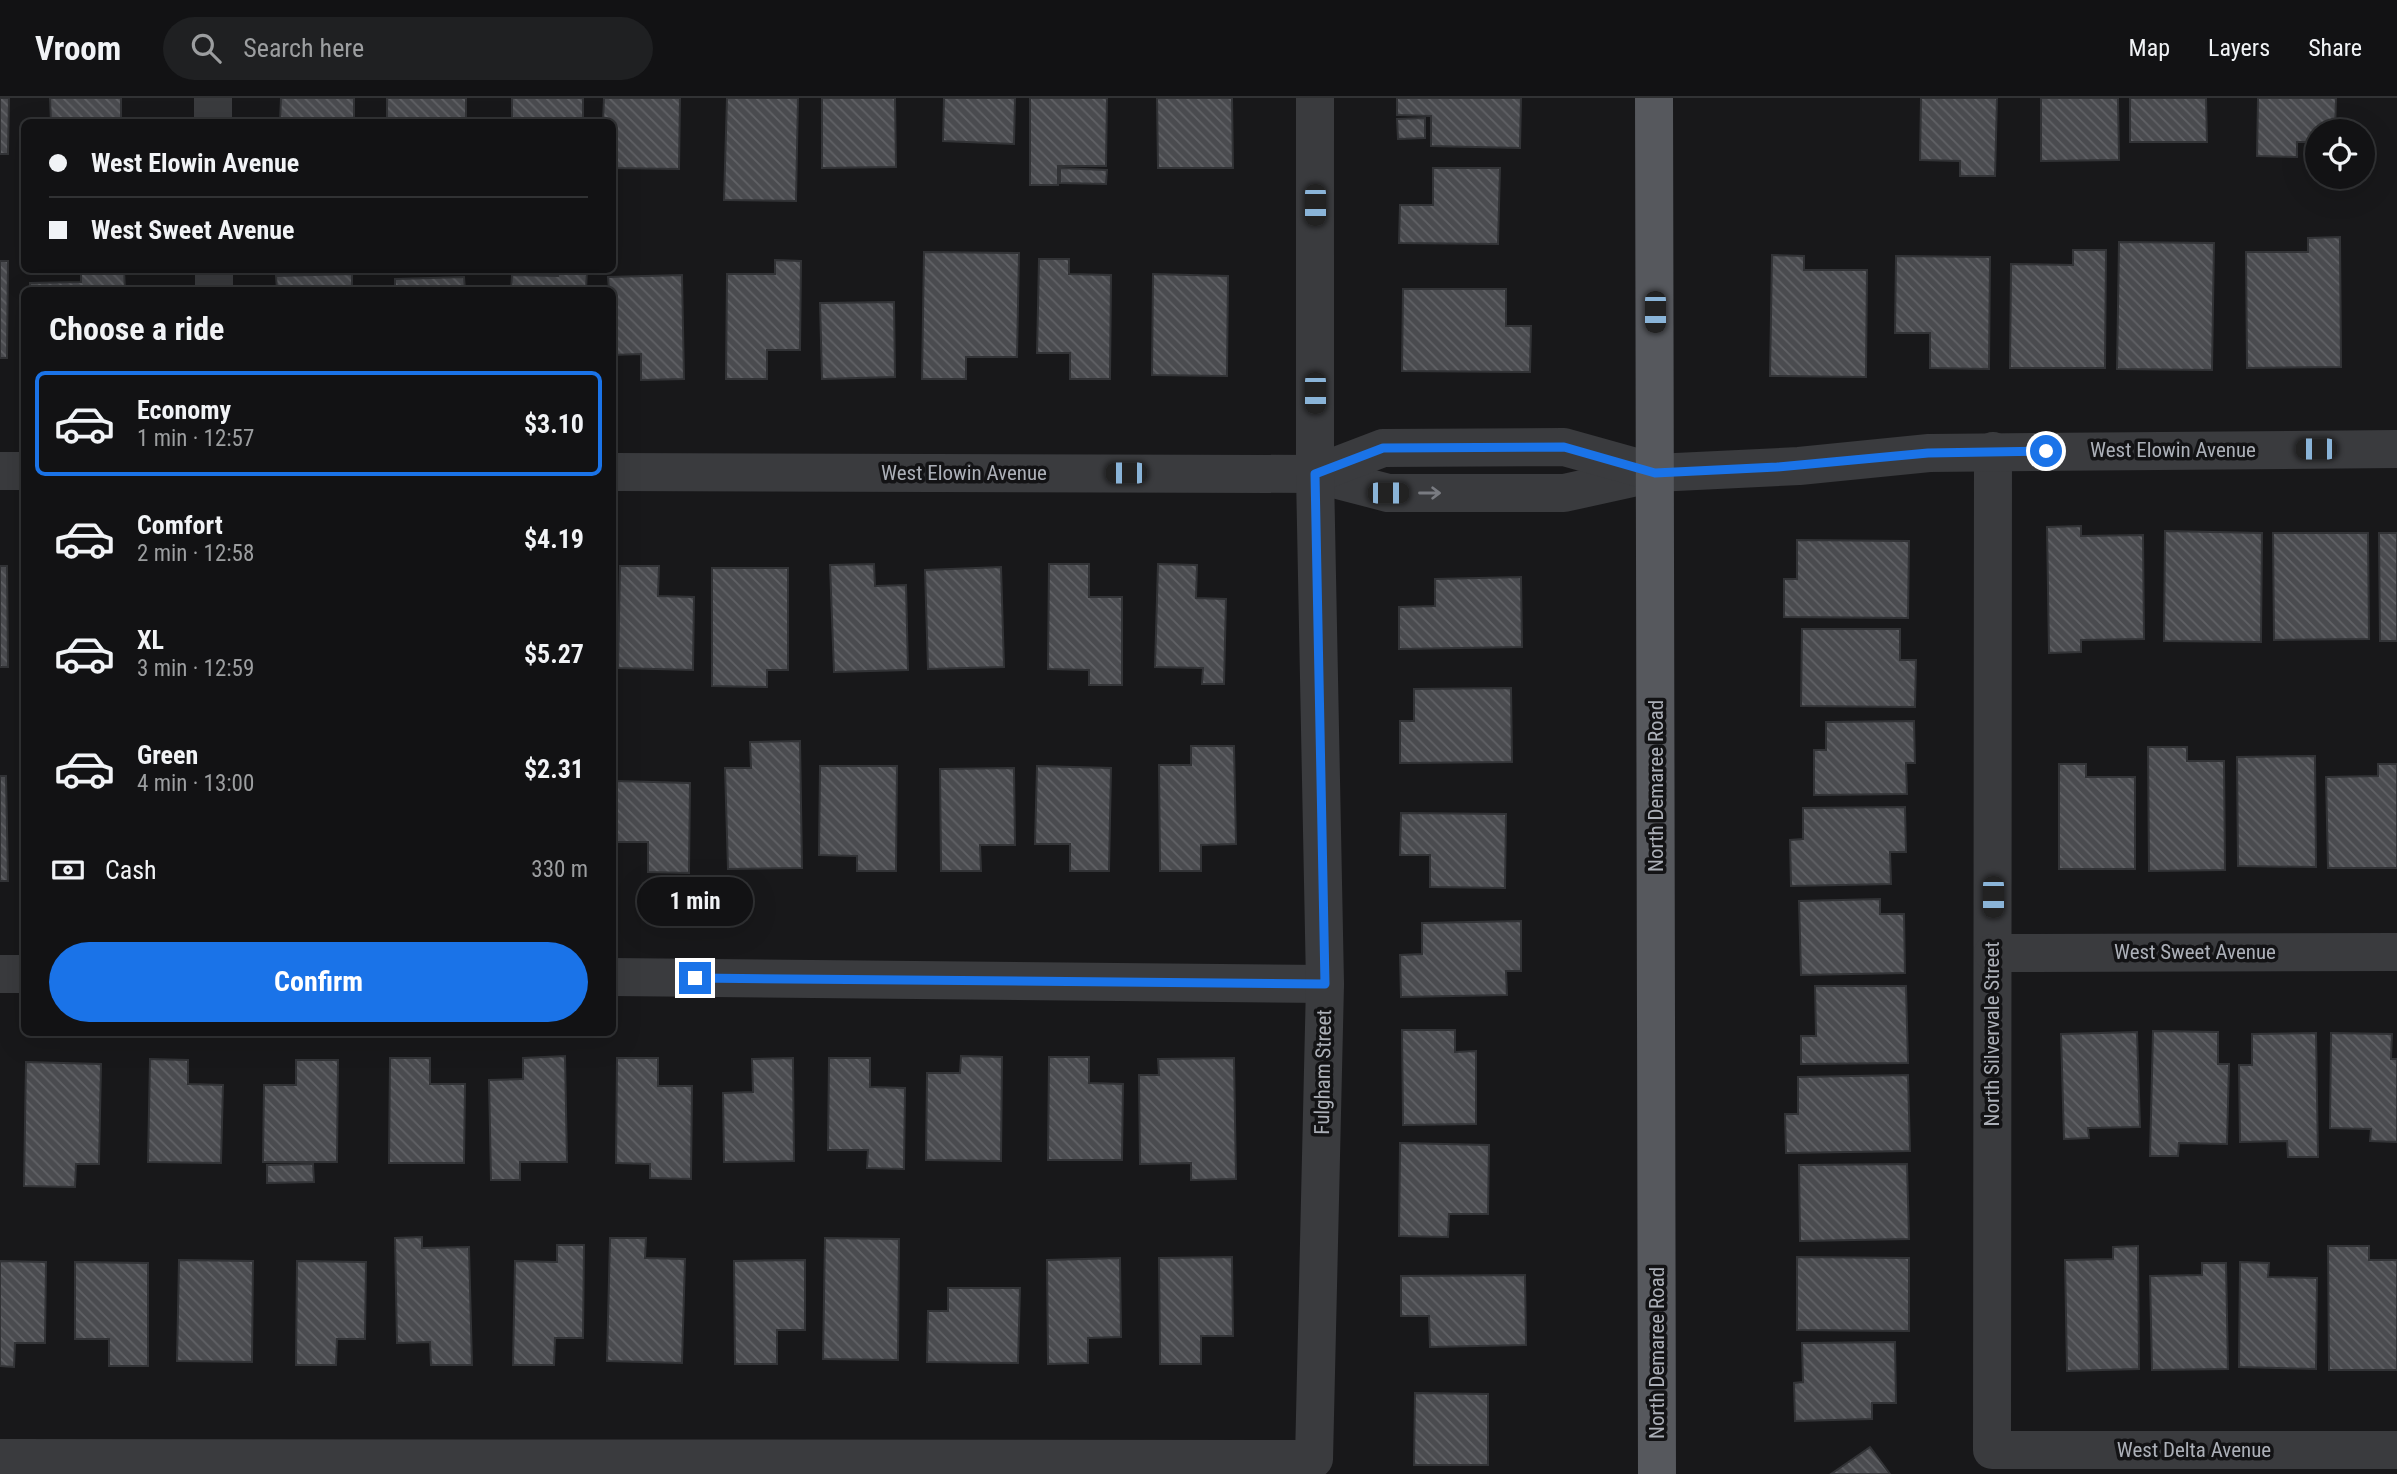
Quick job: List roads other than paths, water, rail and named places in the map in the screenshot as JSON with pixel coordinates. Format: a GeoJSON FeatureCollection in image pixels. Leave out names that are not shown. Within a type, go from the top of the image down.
{"type":"FeatureCollection","features":[{"type":"Feature","properties":{"kind":"main road","name":"North Demaree Road"},"geometry":{"type":"LineString","coordinates":[[1654,98],[1657,1474]]}},
{"type":"Feature","properties":{"kind":"street"},"geometry":{"type":"LineString","coordinates":[[213,98],[213,119]]}},
{"type":"Feature","properties":{"kind":"street","name":"Fulgham Street"},"geometry":{"type":"LineString","coordinates":[[0,1458],[1314,1459],[1325,984],[1315,474],[1315,98]]}},
{"type":"Feature","properties":{"kind":"street","name":"West Elowin Avenue"},"geometry":{"type":"LineString","coordinates":[[616,472],[1315,474],[1388,493],[1564,493],[1655,473],[1754,469],[1928,453],[2397,449]]}},
{"type":"Feature","properties":{"kind":"street","name":"North Silvervale Street"},"geometry":{"type":"LineString","coordinates":[[1992,1450],[1993,451]]}},
{"type":"Feature","properties":{"kind":"street"},"geometry":{"type":"LineString","coordinates":[[0,471],[21,471]]}},
{"type":"Feature","properties":{"kind":"street","name":"West Sweet Avenue"},"geometry":{"type":"LineString","coordinates":[[1993,953],[2397,952]]}},
{"type":"Feature","properties":{"kind":"street"},"geometry":{"type":"LineString","coordinates":[[0,974],[21,974]]}},
{"type":"Feature","properties":{"kind":"street"},"geometry":{"type":"LineString","coordinates":[[616,977],[1325,984]]}},
{"type":"Feature","properties":{"kind":"street","name":"West Delta Avenue"},"geometry":{"type":"LineString","coordinates":[[1992,1450],[2397,1450]]}}]}
